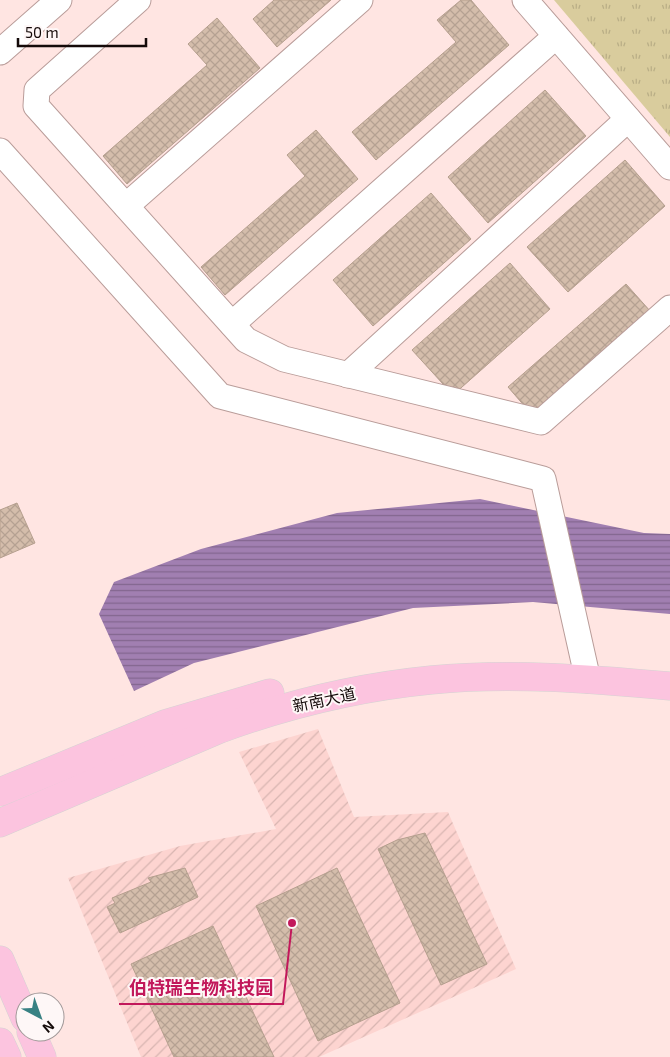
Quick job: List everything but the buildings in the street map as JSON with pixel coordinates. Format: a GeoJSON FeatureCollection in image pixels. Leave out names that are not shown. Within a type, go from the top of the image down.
{"type":"FeatureCollection","features":[{"type":"Feature","properties":{"kind":"main road","name":"新南大道"},"geometry":{"type":"LineString","coordinates":[[0,792],[165,724],[213,709],[334,677],[389,668],[470,660],[586,670],[670,686]]}},
{"type":"Feature","properties":{"kind":"main road","name":"新南大道"},"geometry":{"type":"LineString","coordinates":[[0,823],[220,729],[254,716],[317,699],[431,680],[586,670],[670,668]]}},
{"type":"Feature","properties":{"kind":"main road"},"geometry":{"type":"LineString","coordinates":[[0,960],[15,995]]}},
{"type":"Feature","properties":{"kind":"main road"},"geometry":{"type":"LineString","coordinates":[[0,1042],[7,1057]]}},
{"type":"Feature","properties":{"kind":"main road"},"geometry":{"type":"LineString","coordinates":[[35,1042],[42,1057]]}},
{"type":"Feature","properties":{"kind":"street"},"geometry":{"type":"LineString","coordinates":[[0,52],[59,0]]}},
{"type":"Feature","properties":{"kind":"street"},"geometry":{"type":"LineString","coordinates":[[138,0],[37,90],[36,106],[246,340],[284,359],[541,422],[670,308]]}},
{"type":"Feature","properties":{"kind":"street"},"geometry":{"type":"LineString","coordinates":[[126,206],[360,0]]}},
{"type":"Feature","properties":{"kind":"street"},"geometry":{"type":"LineString","coordinates":[[525,0],[670,167]]}},
{"type":"Feature","properties":{"kind":"street"},"geometry":{"type":"LineString","coordinates":[[232,324],[556,36]]}},
{"type":"Feature","properties":{"kind":"street"},"geometry":{"type":"LineString","coordinates":[[348,375],[628,119]]}},
{"type":"Feature","properties":{"kind":"street"},"geometry":{"type":"LineString","coordinates":[[0,151],[220,396],[543,479],[586,670]]}},
{"type":"Feature","properties":{"kind":"shaded area"},"geometry":{"type":"Polygon","coordinates":[[[480,499],[644,533],[670,534],[670,614],[533,602],[413,608],[194,663],[134,691],[99,614],[114,582],[201,549],[337,513],[480,499]]]}},
{"type":"Feature","properties":{"kind":"shaded area"},"geometry":{"type":"Polygon","coordinates":[[[318,729],[354,817],[448,812],[516,969],[319,1057],[141,1057],[68,878],[180,846],[276,829],[239,752],[318,729]]]}},
{"type":"Feature","properties":{"kind":"green space"},"geometry":{"type":"Polygon","coordinates":[[[554,0],[670,0],[670,137],[554,0]]]}},
{"type":"Feature","properties":{"kind":"place","name":"伯特瑞生物科技园"},"geometry":{"type":"Point","coordinates":[292,923]}}]}
